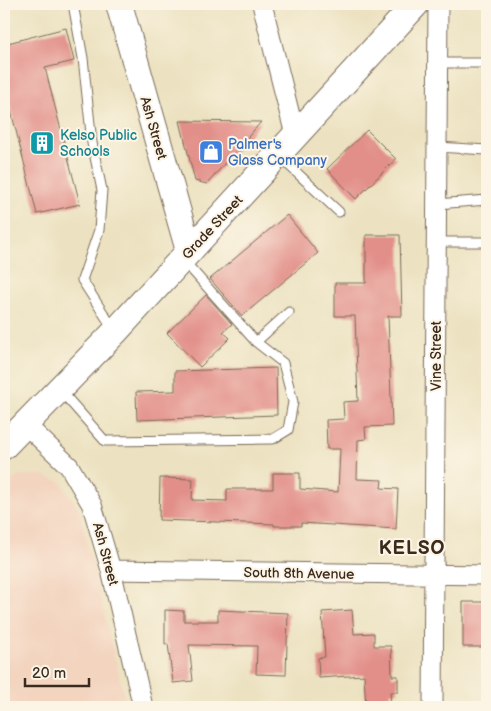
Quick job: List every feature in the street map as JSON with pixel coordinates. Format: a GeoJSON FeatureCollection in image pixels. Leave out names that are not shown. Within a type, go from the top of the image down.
{"type":"FeatureCollection","features":[{"type":"Feature","properties":{"kind":"main road","name":"Ash Street"},"geometry":{"type":"LineString","coordinates":[[120,4],[186,255]]}},
{"type":"Feature","properties":{"kind":"main road","name":"Grade Street"},"geometry":{"type":"LineString","coordinates":[[4,444],[115,332],[416,4]]}},
{"type":"Feature","properties":{"kind":"street"},"geometry":{"type":"LineString","coordinates":[[262,4],[295,135]]}},
{"type":"Feature","properties":{"kind":"street","name":"Vine Street"},"geometry":{"type":"LineString","coordinates":[[433,707],[438,4]]}},
{"type":"Feature","properties":{"kind":"street","name":"Ash Street"},"geometry":{"type":"LineString","coordinates":[[25,424],[69,466],[92,505],[111,570],[143,707]]}},
{"type":"Feature","properties":{"kind":"street","name":"South 8th Avenue"},"geometry":{"type":"LineString","coordinates":[[111,570],[487,575]]}},
{"type":"Feature","properties":{"kind":"lane"},"geometry":{"type":"LineString","coordinates":[[73,4],[83,58],[92,142],[102,190],[99,230],[82,280],[115,332]]}},
{"type":"Feature","properties":{"kind":"lane"},"geometry":{"type":"LineString","coordinates":[[438,64],[487,63]]}},
{"type":"Feature","properties":{"kind":"lane"},"geometry":{"type":"LineString","coordinates":[[437,147],[487,150]]}},
{"type":"Feature","properties":{"kind":"lane"},"geometry":{"type":"LineString","coordinates":[[278,155],[339,212]]}},
{"type":"Feature","properties":{"kind":"lane"},"geometry":{"type":"LineString","coordinates":[[437,204],[487,200]]}},
{"type":"Feature","properties":{"kind":"lane"},"geometry":{"type":"LineString","coordinates":[[437,242],[487,242]]}},
{"type":"Feature","properties":{"kind":"lane"},"geometry":{"type":"LineString","coordinates":[[59,389],[105,441],[273,439],[288,430],[292,402],[282,363],[256,342],[186,255]]}},
{"type":"Feature","properties":{"kind":"lane"},"geometry":{"type":"LineString","coordinates":[[256,342],[289,312]]}},
{"type":"Feature","properties":{"kind":"shaded area"},"geometry":{"type":"Polygon","coordinates":[[[20,475],[42,475],[61,482],[79,510],[127,707],[4,707],[4,486],[20,475]]]}},
{"type":"Feature","properties":{"kind":"building","name":"Kelso Public Schools"},"geometry":{"type":"Polygon","coordinates":[[[66,28],[74,61],[45,68],[80,204],[37,214],[4,83],[4,44],[66,28]]]}},
{"type":"Feature","properties":{"kind":"building","name":"Palmer's Glass Company"},"geometry":{"type":"Polygon","coordinates":[[[180,121],[261,122],[207,184],[195,181],[180,121]]]}},
{"type":"Feature","properties":{"kind":"building"},"geometry":{"type":"Polygon","coordinates":[[[367,130],[396,159],[356,199],[327,169],[367,130]]]}},
{"type":"Feature","properties":{"kind":"building"},"geometry":{"type":"Polygon","coordinates":[[[287,215],[318,253],[242,316],[210,279],[287,215]]]}},
{"type":"Feature","properties":{"kind":"building"},"geometry":{"type":"Polygon","coordinates":[[[366,235],[400,235],[402,316],[388,316],[392,426],[365,427],[366,439],[358,440],[357,479],[382,480],[381,488],[398,489],[396,529],[301,523],[301,526],[274,526],[274,524],[159,520],[160,478],[193,479],[192,500],[227,501],[227,489],[273,489],[273,473],[300,473],[300,489],[338,492],[340,449],[327,449],[326,420],[344,419],[343,402],[358,401],[355,316],[335,316],[335,283],[366,283],[366,235]]]}},
{"type":"Feature","properties":{"kind":"building"},"geometry":{"type":"Polygon","coordinates":[[[206,295],[232,324],[223,332],[230,338],[200,367],[167,333],[206,295]]]}},
{"type":"Feature","properties":{"kind":"building"},"geometry":{"type":"Polygon","coordinates":[[[276,368],[277,415],[137,420],[136,392],[175,391],[175,371],[276,368]]]}},
{"type":"Feature","properties":{"kind":"building"},"geometry":{"type":"Polygon","coordinates":[[[463,602],[486,602],[487,647],[463,647],[463,602]]]}},
{"type":"Feature","properties":{"kind":"building"},"geometry":{"type":"Polygon","coordinates":[[[165,610],[184,611],[184,621],[218,621],[218,610],[288,613],[286,675],[256,674],[257,646],[189,645],[193,681],[173,683],[168,644],[165,644],[165,610]]]}},
{"type":"Feature","properties":{"kind":"building"},"geometry":{"type":"Polygon","coordinates":[[[352,610],[354,634],[374,633],[374,646],[391,646],[392,676],[398,676],[398,692],[390,692],[391,707],[366,707],[364,675],[319,678],[318,658],[325,657],[322,612],[352,610]]]}},
{"type":"Feature","properties":{"kind":"place","name":"Kelso Public Schools"},"geometry":{"type":"Point","coordinates":[42,143]}},
{"type":"Feature","properties":{"kind":"place","name":"Palmer's Glass Company"},"geometry":{"type":"Point","coordinates":[211,152]}},
{"type":"Feature","properties":{"kind":"district","name":"KELSO"},"geometry":{"type":"Point","coordinates":[412,547]}}]}
